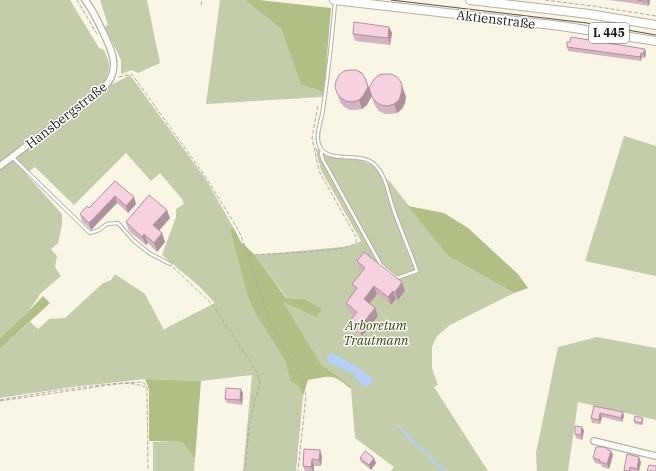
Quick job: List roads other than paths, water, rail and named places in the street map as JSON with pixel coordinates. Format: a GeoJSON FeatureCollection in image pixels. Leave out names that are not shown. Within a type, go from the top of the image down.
{"type":"FeatureCollection","features":[{"type":"Feature","properties":{"kind":"main road","name":"Aktienstraße"},"geometry":{"type":"LineString","coordinates":[[335,0],[561,26],[656,41]]}},
{"type":"Feature","properties":{"kind":"main road","name":"Aktienstraße"},"geometry":{"type":"LineString","coordinates":[[470,0],[588,14],[656,25]]}},
{"type":"Feature","properties":{"kind":"street","name":"Hansbergstraße"},"geometry":{"type":"LineString","coordinates":[[0,166],[104,87],[110,80],[114,66],[112,52],[92,10],[85,0]]}},
{"type":"Feature","properties":{"kind":"street","name":"Hansbergstraße"},"geometry":{"type":"LineString","coordinates":[[90,0],[92,10]]}},
{"type":"Feature","properties":{"kind":"street"},"geometry":{"type":"LineString","coordinates":[[594,441],[656,456]]}},
{"type":"Feature","properties":{"kind":"lane","name":"Aktienstraße"},"geometry":{"type":"LineString","coordinates":[[322,150],[321,154],[323,160],[381,265],[397,278],[418,271],[393,210],[383,177],[374,163],[363,158],[336,156],[322,150],[319,146],[318,138],[335,0]]}},
{"type":"Feature","properties":{"kind":"lane"},"geometry":{"type":"LineString","coordinates":[[12,157],[90,233],[99,230],[107,224],[118,223],[133,240],[149,253],[170,264]]}},
{"type":"Feature","properties":{"kind":"water"},"geometry":{"type":"Polygon","coordinates":[[[333,353],[359,368],[373,379],[371,383],[366,387],[362,385],[353,374],[328,362],[327,358],[329,354],[333,353]]]}},
{"type":"Feature","properties":{"kind":"waterway"},"geometry":{"type":"LineString","coordinates":[[398,426],[415,444],[427,452],[430,458],[445,471]]}},
{"type":"Feature","properties":{"kind":"tram line"},"geometry":{"type":"LineString","coordinates":[[391,0],[587,23],[656,35]]}},
{"type":"Feature","properties":{"kind":"park label","name":"Arboretum Trautmann"},"geometry":{"type":"Point","coordinates":[376,332]}}]}
